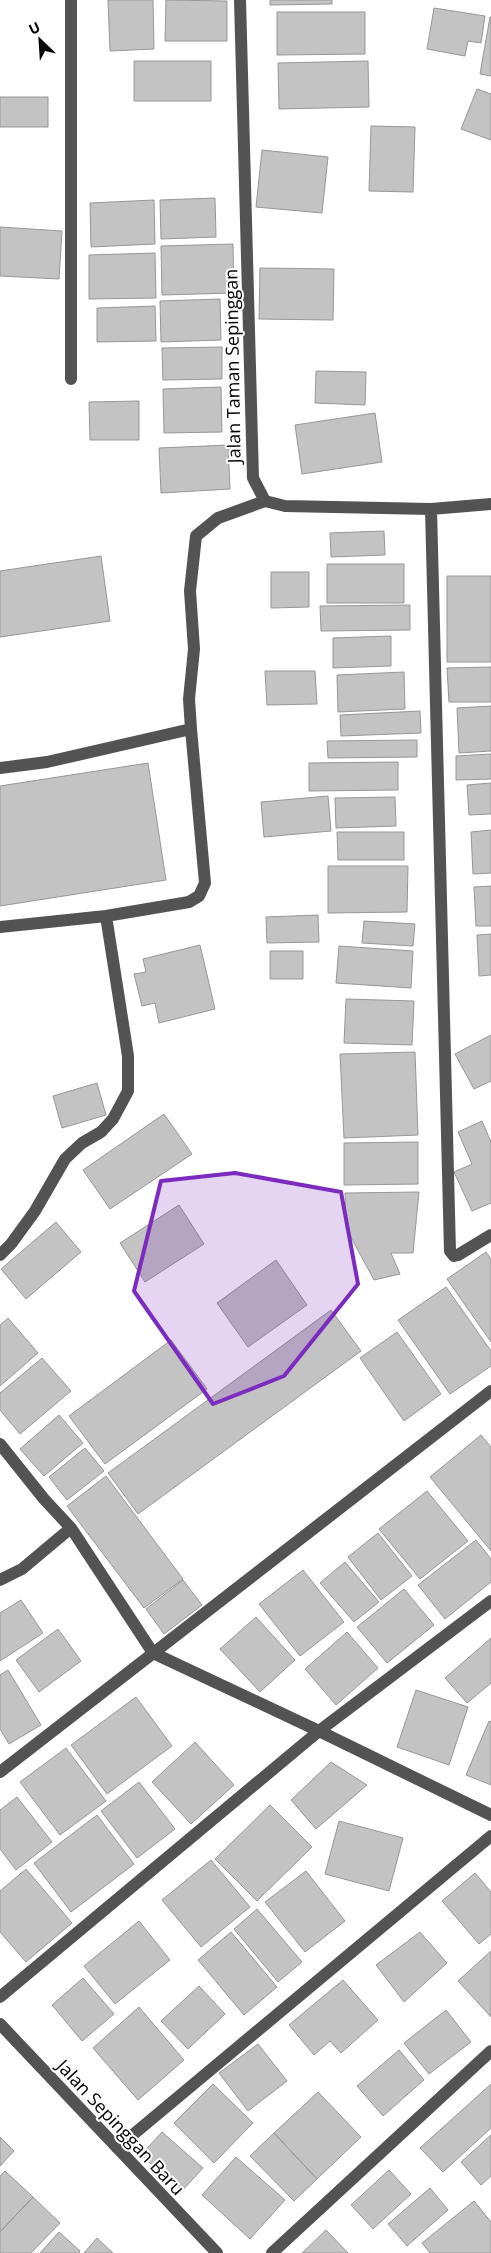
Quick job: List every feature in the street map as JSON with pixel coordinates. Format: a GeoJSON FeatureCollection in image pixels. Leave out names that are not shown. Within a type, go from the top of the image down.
{"type":"FeatureCollection","features":[{"type":"Feature","properties":{"kind":"street"},"geometry":{"type":"LineString","coordinates":[[71,0],[72,379]]}},
{"type":"Feature","properties":{"kind":"street","name":"Jalan Taman Sepinggan"},"geometry":{"type":"LineString","coordinates":[[240,0],[252,478],[265,501]]}},
{"type":"Feature","properties":{"kind":"street"},"geometry":{"type":"LineString","coordinates":[[0,927],[106,916],[189,902],[199,896],[205,883],[190,729],[189,699],[194,649],[190,591],[196,536],[218,518],[265,501],[285,506],[432,509],[491,504]]}},
{"type":"Feature","properties":{"kind":"street"},"geometry":{"type":"LineString","coordinates":[[432,509],[450,1251],[454,1256],[458,1255],[491,1235]]}},
{"type":"Feature","properties":{"kind":"street"},"geometry":{"type":"LineString","coordinates":[[0,768],[48,762],[190,729]]}},
{"type":"Feature","properties":{"kind":"street"},"geometry":{"type":"LineString","coordinates":[[0,1254],[12,1244],[65,1159],[82,1143],[101,1132],[113,1119],[128,1091],[128,1056],[106,916]]}},
{"type":"Feature","properties":{"kind":"street"},"geometry":{"type":"LineString","coordinates":[[0,1772],[491,1391]]}},
{"type":"Feature","properties":{"kind":"street"},"geometry":{"type":"LineString","coordinates":[[0,1444],[44,1499],[72,1528],[153,1653],[491,1815]]}},
{"type":"Feature","properties":{"kind":"street"},"geometry":{"type":"LineString","coordinates":[[0,1580],[22,1569],[72,1528]]}},
{"type":"Feature","properties":{"kind":"street"},"geometry":{"type":"LineString","coordinates":[[0,1997],[319,1731],[491,1601]]}},
{"type":"Feature","properties":{"kind":"street"},"geometry":{"type":"LineString","coordinates":[[117,2148],[491,1836]]}},
{"type":"Feature","properties":{"kind":"street","name":"Jalan Sepinggan Baru"},"geometry":{"type":"LineString","coordinates":[[0,2024],[217,2253]]}},
{"type":"Feature","properties":{"kind":"street"},"geometry":{"type":"LineString","coordinates":[[272,2253],[491,2052]]}},
{"type":"Feature","properties":{"kind":"highlighted area"},"geometry":{"type":"Polygon","coordinates":[[[235,1173],[341,1192],[358,1284],[284,1376],[213,1404],[134,1291],[161,1181],[235,1173]]]}},
{"type":"Feature","properties":{"kind":"building"},"geometry":{"type":"Polygon","coordinates":[[[108,0],[153,0],[154,49],[110,51],[108,0]]]}},
{"type":"Feature","properties":{"kind":"building"},"geometry":{"type":"Polygon","coordinates":[[[166,0],[227,1],[227,41],[165,41],[166,0]]]}},
{"type":"Feature","properties":{"kind":"building"},"geometry":{"type":"Polygon","coordinates":[[[270,0],[332,0],[332,4],[270,5],[270,0]]]}},
{"type":"Feature","properties":{"kind":"building"},"geometry":{"type":"Polygon","coordinates":[[[434,8],[485,16],[481,43],[468,41],[465,56],[427,49],[434,8]]]}},
{"type":"Feature","properties":{"kind":"building"},"geometry":{"type":"Polygon","coordinates":[[[277,12],[365,12],[365,54],[277,55],[277,12]]]}},
{"type":"Feature","properties":{"kind":"building"},"geometry":{"type":"Polygon","coordinates":[[[491,17],[491,76],[480,74],[491,17]]]}},
{"type":"Feature","properties":{"kind":"building"},"geometry":{"type":"Polygon","coordinates":[[[134,61],[211,61],[211,101],[134,101],[134,61]]]}},
{"type":"Feature","properties":{"kind":"building"},"geometry":{"type":"Polygon","coordinates":[[[368,61],[369,107],[279,109],[278,63],[368,61]]]}},
{"type":"Feature","properties":{"kind":"building"},"geometry":{"type":"Polygon","coordinates":[[[477,89],[491,94],[491,140],[461,129],[477,89]]]}},
{"type":"Feature","properties":{"kind":"building"},"geometry":{"type":"Polygon","coordinates":[[[0,97],[48,97],[48,127],[0,127],[0,97]]]}},
{"type":"Feature","properties":{"kind":"building"},"geometry":{"type":"Polygon","coordinates":[[[371,126],[415,127],[413,192],[369,191],[371,126]]]}},
{"type":"Feature","properties":{"kind":"building"},"geometry":{"type":"Polygon","coordinates":[[[262,150],[328,157],[322,213],[256,207],[262,150]]]}},
{"type":"Feature","properties":{"kind":"building"},"geometry":{"type":"Polygon","coordinates":[[[215,198],[216,237],[161,239],[160,200],[215,198]]]}},
{"type":"Feature","properties":{"kind":"building"},"geometry":{"type":"Polygon","coordinates":[[[154,200],[155,244],[91,247],[90,203],[154,200]]]}},
{"type":"Feature","properties":{"kind":"building"},"geometry":{"type":"Polygon","coordinates":[[[0,227],[62,231],[59,279],[0,276],[0,227]]]}},
{"type":"Feature","properties":{"kind":"building"},"geometry":{"type":"Polygon","coordinates":[[[233,244],[234,293],[162,295],[161,246],[233,244]]]}},
{"type":"Feature","properties":{"kind":"building"},"geometry":{"type":"Polygon","coordinates":[[[155,253],[156,298],[89,299],[89,255],[155,253]]]}},
{"type":"Feature","properties":{"kind":"building"},"geometry":{"type":"Polygon","coordinates":[[[260,268],[334,269],[333,320],[259,319],[260,268]]]}},
{"type":"Feature","properties":{"kind":"building"},"geometry":{"type":"Polygon","coordinates":[[[220,299],[221,340],[161,342],[160,301],[220,299]]]}},
{"type":"Feature","properties":{"kind":"building"},"geometry":{"type":"Polygon","coordinates":[[[155,306],[156,341],[97,342],[97,308],[155,306]]]}},
{"type":"Feature","properties":{"kind":"building"},"geometry":{"type":"Polygon","coordinates":[[[222,347],[222,379],[163,380],[162,348],[222,347]]]}},
{"type":"Feature","properties":{"kind":"building"},"geometry":{"type":"Polygon","coordinates":[[[316,371],[366,372],[365,405],[315,403],[316,371]]]}},
{"type":"Feature","properties":{"kind":"building"},"geometry":{"type":"Polygon","coordinates":[[[221,387],[222,432],[164,433],[163,389],[221,387]]]}},
{"type":"Feature","properties":{"kind":"building"},"geometry":{"type":"Polygon","coordinates":[[[139,401],[139,440],[90,440],[89,402],[139,401]]]}},
{"type":"Feature","properties":{"kind":"building"},"geometry":{"type":"Polygon","coordinates":[[[375,413],[382,462],[302,474],[295,425],[375,413]]]}},
{"type":"Feature","properties":{"kind":"building"},"geometry":{"type":"Polygon","coordinates":[[[228,445],[230,489],[161,493],[159,448],[228,445]]]}},
{"type":"Feature","properties":{"kind":"building"},"geometry":{"type":"Polygon","coordinates":[[[384,531],[385,555],[331,557],[330,533],[384,531]]]}},
{"type":"Feature","properties":{"kind":"building"},"geometry":{"type":"Polygon","coordinates":[[[101,556],[110,621],[0,637],[0,571],[101,556]]]}},
{"type":"Feature","properties":{"kind":"building"},"geometry":{"type":"Polygon","coordinates":[[[327,564],[404,564],[404,603],[327,603],[327,564]]]}},
{"type":"Feature","properties":{"kind":"building"},"geometry":{"type":"Polygon","coordinates":[[[271,572],[309,572],[309,607],[271,608],[271,572]]]}},
{"type":"Feature","properties":{"kind":"building"},"geometry":{"type":"Polygon","coordinates":[[[447,576],[491,576],[491,662],[447,662],[447,576]]]}},
{"type":"Feature","properties":{"kind":"building"},"geometry":{"type":"Polygon","coordinates":[[[410,605],[410,630],[321,631],[320,606],[410,605]]]}},
{"type":"Feature","properties":{"kind":"building"},"geometry":{"type":"Polygon","coordinates":[[[391,636],[391,666],[333,668],[333,638],[391,636]]]}},
{"type":"Feature","properties":{"kind":"building"},"geometry":{"type":"Polygon","coordinates":[[[491,667],[491,702],[449,702],[447,668],[491,667]]]}},
{"type":"Feature","properties":{"kind":"building"},"geometry":{"type":"Polygon","coordinates":[[[265,671],[315,671],[317,704],[267,705],[265,671]]]}},
{"type":"Feature","properties":{"kind":"building"},"geometry":{"type":"Polygon","coordinates":[[[404,672],[405,709],[338,712],[337,675],[404,672]]]}},
{"type":"Feature","properties":{"kind":"building"},"geometry":{"type":"Polygon","coordinates":[[[491,706],[491,751],[459,753],[457,708],[491,706]]]}},
{"type":"Feature","properties":{"kind":"building"},"geometry":{"type":"Polygon","coordinates":[[[420,711],[421,733],[341,736],[340,715],[420,711]]]}},
{"type":"Feature","properties":{"kind":"building"},"geometry":{"type":"Polygon","coordinates":[[[417,740],[417,757],[328,758],[327,741],[417,740]]]}},
{"type":"Feature","properties":{"kind":"building"},"geometry":{"type":"Polygon","coordinates":[[[491,754],[491,779],[456,780],[456,756],[491,754]]]}},
{"type":"Feature","properties":{"kind":"building"},"geometry":{"type":"Polygon","coordinates":[[[398,762],[398,790],[309,791],[309,763],[398,762]]]}},
{"type":"Feature","properties":{"kind":"building"},"geometry":{"type":"Polygon","coordinates":[[[148,763],[166,880],[0,906],[0,786],[148,763]]]}},
{"type":"Feature","properties":{"kind":"building"},"geometry":{"type":"Polygon","coordinates":[[[491,783],[491,814],[469,815],[467,785],[491,783]]]}},
{"type":"Feature","properties":{"kind":"building"},"geometry":{"type":"Polygon","coordinates":[[[328,796],[331,831],[264,837],[261,802],[328,796]]]}},
{"type":"Feature","properties":{"kind":"building"},"geometry":{"type":"Polygon","coordinates":[[[395,797],[396,826],[336,828],[335,798],[395,797]]]}},
{"type":"Feature","properties":{"kind":"building"},"geometry":{"type":"Polygon","coordinates":[[[491,830],[491,873],[473,874],[471,832],[491,830]]]}},
{"type":"Feature","properties":{"kind":"building"},"geometry":{"type":"Polygon","coordinates":[[[337,832],[404,832],[404,860],[338,860],[337,832]]]}},
{"type":"Feature","properties":{"kind":"building"},"geometry":{"type":"Polygon","coordinates":[[[328,866],[408,866],[407,912],[328,913],[328,866]]]}},
{"type":"Feature","properties":{"kind":"building"},"geometry":{"type":"Polygon","coordinates":[[[491,886],[491,926],[476,926],[474,887],[491,886]]]}},
{"type":"Feature","properties":{"kind":"building"},"geometry":{"type":"Polygon","coordinates":[[[318,915],[319,942],[267,943],[266,917],[318,915]]]}},
{"type":"Feature","properties":{"kind":"building"},"geometry":{"type":"Polygon","coordinates":[[[364,921],[415,924],[413,946],[362,943],[364,921]]]}},
{"type":"Feature","properties":{"kind":"building"},"geometry":{"type":"Polygon","coordinates":[[[491,934],[491,975],[479,976],[477,935],[491,934]]]}},
{"type":"Feature","properties":{"kind":"building"},"geometry":{"type":"Polygon","coordinates":[[[200,945],[215,1009],[159,1023],[155,1003],[142,1006],[134,974],[146,972],[143,959],[200,945]]]}},
{"type":"Feature","properties":{"kind":"building"},"geometry":{"type":"Polygon","coordinates":[[[339,946],[413,951],[411,988],[336,983],[339,946]]]}},
{"type":"Feature","properties":{"kind":"building"},"geometry":{"type":"Polygon","coordinates":[[[270,951],[303,951],[303,979],[270,979],[270,951]]]}},
{"type":"Feature","properties":{"kind":"building"},"geometry":{"type":"Polygon","coordinates":[[[346,999],[414,1001],[412,1045],[344,1043],[346,999]]]}},
{"type":"Feature","properties":{"kind":"building"},"geometry":{"type":"Polygon","coordinates":[[[491,1035],[491,1081],[474,1089],[455,1054],[491,1035]]]}},
{"type":"Feature","properties":{"kind":"building"},"geometry":{"type":"Polygon","coordinates":[[[415,1052],[418,1135],[344,1138],[340,1054],[415,1052]]]}},
{"type":"Feature","properties":{"kind":"building"},"geometry":{"type":"Polygon","coordinates":[[[97,1083],[106,1115],[62,1128],[53,1096],[97,1083]]]}},
{"type":"Feature","properties":{"kind":"building"},"geometry":{"type":"Polygon","coordinates":[[[164,1114],[192,1154],[110,1209],[83,1170],[164,1114]]]}},
{"type":"Feature","properties":{"kind":"building"},"geometry":{"type":"Polygon","coordinates":[[[482,1121],[491,1142],[491,1203],[472,1211],[454,1172],[472,1164],[458,1132],[482,1121]]]}},
{"type":"Feature","properties":{"kind":"building"},"geometry":{"type":"Polygon","coordinates":[[[418,1142],[418,1184],[344,1185],[344,1143],[418,1142]]]}},
{"type":"Feature","properties":{"kind":"building"},"geometry":{"type":"Polygon","coordinates":[[[419,1192],[413,1253],[391,1253],[400,1274],[374,1280],[346,1228],[345,1193],[419,1192]]]}},
{"type":"Feature","properties":{"kind":"building"},"geometry":{"type":"Polygon","coordinates":[[[179,1205],[204,1244],[145,1282],[120,1243],[179,1205]]]}},
{"type":"Feature","properties":{"kind":"building"},"geometry":{"type":"Polygon","coordinates":[[[56,1222],[81,1252],[26,1299],[1,1269],[56,1222]]]}},
{"type":"Feature","properties":{"kind":"building"},"geometry":{"type":"Polygon","coordinates":[[[486,1252],[491,1259],[491,1342],[447,1279],[486,1252]]]}},
{"type":"Feature","properties":{"kind":"building"},"geometry":{"type":"Polygon","coordinates":[[[276,1260],[307,1305],[248,1347],[217,1303],[276,1260]]]}},
{"type":"Feature","properties":{"kind":"building"},"geometry":{"type":"Polygon","coordinates":[[[446,1287],[491,1351],[491,1366],[450,1394],[398,1320],[446,1287]]]}},
{"type":"Feature","properties":{"kind":"building"},"geometry":{"type":"Polygon","coordinates":[[[331,1310],[361,1351],[138,1514],[108,1473],[331,1310]]]}},
{"type":"Feature","properties":{"kind":"building"},"geometry":{"type":"Polygon","coordinates":[[[8,1318],[38,1353],[0,1386],[0,1325],[8,1318]]]}},
{"type":"Feature","properties":{"kind":"building"},"geometry":{"type":"Polygon","coordinates":[[[397,1332],[441,1394],[404,1421],[360,1358],[397,1332]]]}},
{"type":"Feature","properties":{"kind":"building"},"geometry":{"type":"Polygon","coordinates":[[[171,1340],[207,1389],[105,1464],[69,1416],[171,1340]]]}},
{"type":"Feature","properties":{"kind":"building"},"geometry":{"type":"Polygon","coordinates":[[[42,1358],[71,1391],[20,1434],[0,1410],[0,1393],[42,1358]]]}},
{"type":"Feature","properties":{"kind":"building"},"geometry":{"type":"Polygon","coordinates":[[[59,1415],[83,1443],[44,1476],[20,1449],[59,1415]]]}},
{"type":"Feature","properties":{"kind":"building"},"geometry":{"type":"Polygon","coordinates":[[[481,1435],[491,1447],[491,1551],[430,1477],[481,1435]]]}},
{"type":"Feature","properties":{"kind":"building"},"geometry":{"type":"Polygon","coordinates":[[[85,1448],[104,1471],[67,1500],[49,1477],[85,1448]]]}},
{"type":"Feature","properties":{"kind":"building"},"geometry":{"type":"Polygon","coordinates":[[[106,1476],[183,1579],[144,1608],[67,1506],[106,1476]]]}},
{"type":"Feature","properties":{"kind":"building"},"geometry":{"type":"Polygon","coordinates":[[[427,1491],[468,1541],[420,1579],[379,1529],[427,1491]]]}},
{"type":"Feature","properties":{"kind":"building"},"geometry":{"type":"Polygon","coordinates":[[[378,1533],[412,1576],[381,1600],[348,1557],[378,1533]]]}},
{"type":"Feature","properties":{"kind":"building"},"geometry":{"type":"Polygon","coordinates":[[[476,1540],[491,1559],[491,1582],[445,1619],[418,1585],[476,1540]]]}},
{"type":"Feature","properties":{"kind":"building"},"geometry":{"type":"Polygon","coordinates":[[[345,1562],[379,1602],[354,1622],[320,1583],[345,1562]]]}},
{"type":"Feature","properties":{"kind":"building"},"geometry":{"type":"Polygon","coordinates":[[[303,1570],[344,1622],[300,1656],[259,1604],[303,1570]]]}},
{"type":"Feature","properties":{"kind":"building"},"geometry":{"type":"Polygon","coordinates":[[[183,1580],[202,1605],[164,1634],[146,1609],[183,1580]]]}},
{"type":"Feature","properties":{"kind":"building"},"geometry":{"type":"Polygon","coordinates":[[[404,1589],[434,1625],[387,1663],[357,1627],[404,1589]]]}},
{"type":"Feature","properties":{"kind":"building"},"geometry":{"type":"Polygon","coordinates":[[[21,1600],[43,1633],[0,1661],[0,1613],[21,1600]]]}},
{"type":"Feature","properties":{"kind":"building"},"geometry":{"type":"Polygon","coordinates":[[[256,1617],[295,1660],[260,1692],[220,1649],[256,1617]]]}},
{"type":"Feature","properties":{"kind":"building"},"geometry":{"type":"Polygon","coordinates":[[[58,1629],[81,1661],[39,1692],[16,1660],[58,1629]]]}},
{"type":"Feature","properties":{"kind":"building"},"geometry":{"type":"Polygon","coordinates":[[[347,1632],[378,1668],[336,1705],[305,1669],[347,1632]]]}},
{"type":"Feature","properties":{"kind":"building"},"geometry":{"type":"Polygon","coordinates":[[[491,1638],[491,1683],[467,1703],[445,1678],[491,1638]]]}},
{"type":"Feature","properties":{"kind":"building"},"geometry":{"type":"Polygon","coordinates":[[[8,1670],[41,1725],[9,1744],[0,1729],[0,1675],[8,1670]]]}},
{"type":"Feature","properties":{"kind":"building"},"geometry":{"type":"Polygon","coordinates":[[[416,1690],[468,1707],[449,1765],[397,1747],[416,1690]]]}},
{"type":"Feature","properties":{"kind":"building"},"geometry":{"type":"Polygon","coordinates":[[[136,1697],[172,1746],[107,1794],[71,1745],[136,1697]]]}},
{"type":"Feature","properties":{"kind":"building"},"geometry":{"type":"Polygon","coordinates":[[[489,1721],[491,1722],[491,1785],[466,1775],[489,1721]]]}},
{"type":"Feature","properties":{"kind":"building"},"geometry":{"type":"Polygon","coordinates":[[[195,1742],[234,1785],[191,1824],[152,1782],[195,1742]]]}},
{"type":"Feature","properties":{"kind":"building"},"geometry":{"type":"Polygon","coordinates":[[[66,1748],[106,1801],[60,1835],[20,1782],[66,1748]]]}},
{"type":"Feature","properties":{"kind":"building"},"geometry":{"type":"Polygon","coordinates":[[[331,1762],[367,1785],[316,1829],[291,1800],[331,1762]]]}},
{"type":"Feature","properties":{"kind":"building"},"geometry":{"type":"Polygon","coordinates":[[[139,1782],[175,1829],[137,1858],[101,1811],[139,1782]]]}},
{"type":"Feature","properties":{"kind":"building"},"geometry":{"type":"Polygon","coordinates":[[[17,1797],[52,1842],[16,1870],[0,1849],[0,1810],[17,1797]]]}},
{"type":"Feature","properties":{"kind":"building"},"geometry":{"type":"Polygon","coordinates":[[[270,1805],[312,1847],[257,1901],[215,1859],[270,1805]]]}},
{"type":"Feature","properties":{"kind":"building"},"geometry":{"type":"Polygon","coordinates":[[[97,1815],[134,1864],[71,1912],[34,1863],[97,1815]]]}},
{"type":"Feature","properties":{"kind":"building"},"geometry":{"type":"Polygon","coordinates":[[[339,1821],[403,1838],[389,1891],[325,1874],[339,1821]]]}},
{"type":"Feature","properties":{"kind":"building"},"geometry":{"type":"Polygon","coordinates":[[[211,1860],[250,1907],[201,1947],[162,1900],[211,1860]]]}},
{"type":"Feature","properties":{"kind":"building"},"geometry":{"type":"Polygon","coordinates":[[[26,1869],[72,1923],[26,1962],[0,1932],[0,1891],[26,1869]]]}},
{"type":"Feature","properties":{"kind":"building"},"geometry":{"type":"Polygon","coordinates":[[[306,1871],[345,1921],[305,1952],[265,1902],[306,1871]]]}},
{"type":"Feature","properties":{"kind":"building"},"geometry":{"type":"Polygon","coordinates":[[[475,1873],[491,1892],[491,1934],[479,1944],[442,1901],[475,1873]]]}},
{"type":"Feature","properties":{"kind":"building"},"geometry":{"type":"Polygon","coordinates":[[[257,1909],[302,1962],[278,1982],[234,1929],[257,1909]]]}},
{"type":"Feature","properties":{"kind":"building"},"geometry":{"type":"Polygon","coordinates":[[[139,1921],[170,1960],[115,2004],[84,1966],[139,1921]]]}},
{"type":"Feature","properties":{"kind":"building"},"geometry":{"type":"Polygon","coordinates":[[[231,1932],[277,1987],[244,2015],[198,1960],[231,1932]]]}},
{"type":"Feature","properties":{"kind":"building"},"geometry":{"type":"Polygon","coordinates":[[[420,1932],[447,1963],[404,2002],[376,1965],[420,1932]]]}},
{"type":"Feature","properties":{"kind":"building"},"geometry":{"type":"Polygon","coordinates":[[[491,1951],[491,2017],[458,1981],[491,1951]]]}},
{"type":"Feature","properties":{"kind":"building"},"geometry":{"type":"Polygon","coordinates":[[[83,1978],[114,2014],[82,2041],[52,2005],[83,1978]]]}},
{"type":"Feature","properties":{"kind":"building"},"geometry":{"type":"Polygon","coordinates":[[[343,1980],[378,2020],[341,2053],[330,2041],[314,2055],[289,2025],[343,1980]]]}},
{"type":"Feature","properties":{"kind":"building"},"geometry":{"type":"Polygon","coordinates":[[[199,1986],[225,2014],[188,2049],[161,2021],[199,1986]]]}},
{"type":"Feature","properties":{"kind":"building"},"geometry":{"type":"Polygon","coordinates":[[[139,2007],[184,2060],[138,2100],[93,2048],[139,2007]]]}},
{"type":"Feature","properties":{"kind":"building"},"geometry":{"type":"Polygon","coordinates":[[[446,2010],[471,2042],[429,2074],[404,2043],[446,2010]]]}},
{"type":"Feature","properties":{"kind":"building"},"geometry":{"type":"Polygon","coordinates":[[[258,2044],[287,2081],[248,2111],[219,2073],[258,2044]]]}},
{"type":"Feature","properties":{"kind":"building"},"geometry":{"type":"Polygon","coordinates":[[[399,2050],[424,2080],[383,2116],[357,2086],[399,2050]]]}},
{"type":"Feature","properties":{"kind":"building"},"geometry":{"type":"Polygon","coordinates":[[[213,2084],[253,2123],[214,2163],[174,2123],[213,2084]]]}},
{"type":"Feature","properties":{"kind":"building"},"geometry":{"type":"Polygon","coordinates":[[[491,2084],[491,2128],[443,2172],[420,2148],[491,2084]]]}},
{"type":"Feature","properties":{"kind":"building"},"geometry":{"type":"Polygon","coordinates":[[[318,2092],[361,2137],[317,2179],[274,2133],[318,2092]]]}},
{"type":"Feature","properties":{"kind":"building"},"geometry":{"type":"Polygon","coordinates":[[[162,2132],[203,2168],[182,2191],[141,2155],[162,2132]]]}},
{"type":"Feature","properties":{"kind":"building"},"geometry":{"type":"Polygon","coordinates":[[[274,2133],[317,2179],[294,2201],[250,2156],[274,2133]]]}},
{"type":"Feature","properties":{"kind":"building"},"geometry":{"type":"Polygon","coordinates":[[[491,2135],[491,2176],[481,2185],[461,2162],[491,2135]]]}},
{"type":"Feature","properties":{"kind":"building"},"geometry":{"type":"Polygon","coordinates":[[[0,2137],[14,2151],[0,2166],[0,2137]]]}},
{"type":"Feature","properties":{"kind":"building"},"geometry":{"type":"Polygon","coordinates":[[[236,2157],[285,2200],[250,2239],[202,2195],[236,2157]]]}},
{"type":"Feature","properties":{"kind":"building"},"geometry":{"type":"Polygon","coordinates":[[[389,2170],[411,2194],[373,2229],[351,2205],[389,2170]]]}},
{"type":"Feature","properties":{"kind":"building"},"geometry":{"type":"Polygon","coordinates":[[[5,2171],[33,2197],[0,2232],[0,2176],[5,2171]]]}},
{"type":"Feature","properties":{"kind":"building"},"geometry":{"type":"Polygon","coordinates":[[[430,2188],[448,2210],[407,2246],[388,2224],[430,2188]]]}},
{"type":"Feature","properties":{"kind":"building"},"geometry":{"type":"Polygon","coordinates":[[[33,2197],[60,2223],[31,2253],[0,2253],[0,2232],[33,2197]]]}},
{"type":"Feature","properties":{"kind":"building"},"geometry":{"type":"Polygon","coordinates":[[[474,2201],[491,2222],[491,2253],[430,2253],[422,2243],[474,2201]]]}},
{"type":"Feature","properties":{"kind":"building"},"geometry":{"type":"Polygon","coordinates":[[[326,2230],[348,2253],[302,2253],[326,2230]]]}},
{"type":"Feature","properties":{"kind":"building"},"geometry":{"type":"Polygon","coordinates":[[[59,2232],[80,2251],[79,2253],[40,2253],[59,2232]]]}},
{"type":"Feature","properties":{"kind":"building"},"geometry":{"type":"Polygon","coordinates":[[[97,2238],[113,2253],[84,2253],[97,2238]]]}}]}
